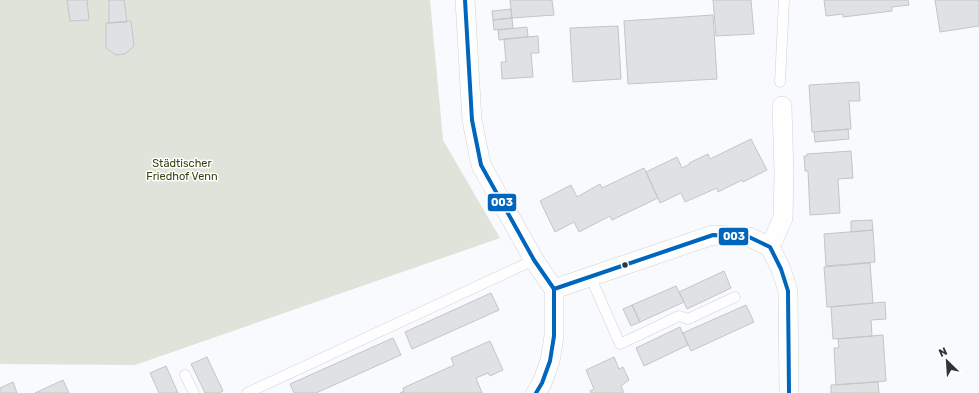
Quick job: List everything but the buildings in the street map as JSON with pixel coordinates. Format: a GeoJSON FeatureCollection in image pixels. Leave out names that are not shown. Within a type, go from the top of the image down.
{"type":"FeatureCollection","features":[{"type":"Feature","properties":{"kind":"street"},"geometry":{"type":"LineString","coordinates":[[465,0],[472,120],[481,165],[534,260],[554,288],[554,336],[550,361],[542,383],[536,393]]}},
{"type":"Feature","properties":{"kind":"street"},"geometry":{"type":"LineString","coordinates":[[770,247],[783,218],[784,174],[782,106]]}},
{"type":"Feature","properties":{"kind":"street"},"geometry":{"type":"LineString","coordinates":[[554,288],[713,235],[749,237],[770,247],[781,269],[788,291],[789,393]]}},
{"type":"Feature","properties":{"kind":"lane"},"geometry":{"type":"LineString","coordinates":[[780,82],[784,0]]}},
{"type":"Feature","properties":{"kind":"lane"},"geometry":{"type":"LineString","coordinates":[[247,393],[534,260]]}},
{"type":"Feature","properties":{"kind":"lane"},"geometry":{"type":"LineString","coordinates":[[590,276],[620,344],[679,316],[688,319],[735,297]]}},
{"type":"Feature","properties":{"kind":"lane"},"geometry":{"type":"LineString","coordinates":[[186,375],[194,393]]}},
{"type":"Feature","properties":{"kind":"green space","name":"Städtischer Friedhof Venn"},"geometry":{"type":"Polygon","coordinates":[[[0,0],[430,0],[443,140],[500,238],[135,365],[0,364],[0,0]]]}},
{"type":"Feature","properties":{"kind":"transit line","name":"003"},"geometry":{"type":"LineString","coordinates":[[465,0],[472,120],[481,165],[534,260],[554,289],[554,336],[550,361],[542,383],[536,393]]}},
{"type":"Feature","properties":{"kind":"transit line","name":"003"},"geometry":{"type":"LineString","coordinates":[[554,289],[713,235],[749,237],[770,247],[781,269],[788,291],[789,393]]}}]}
